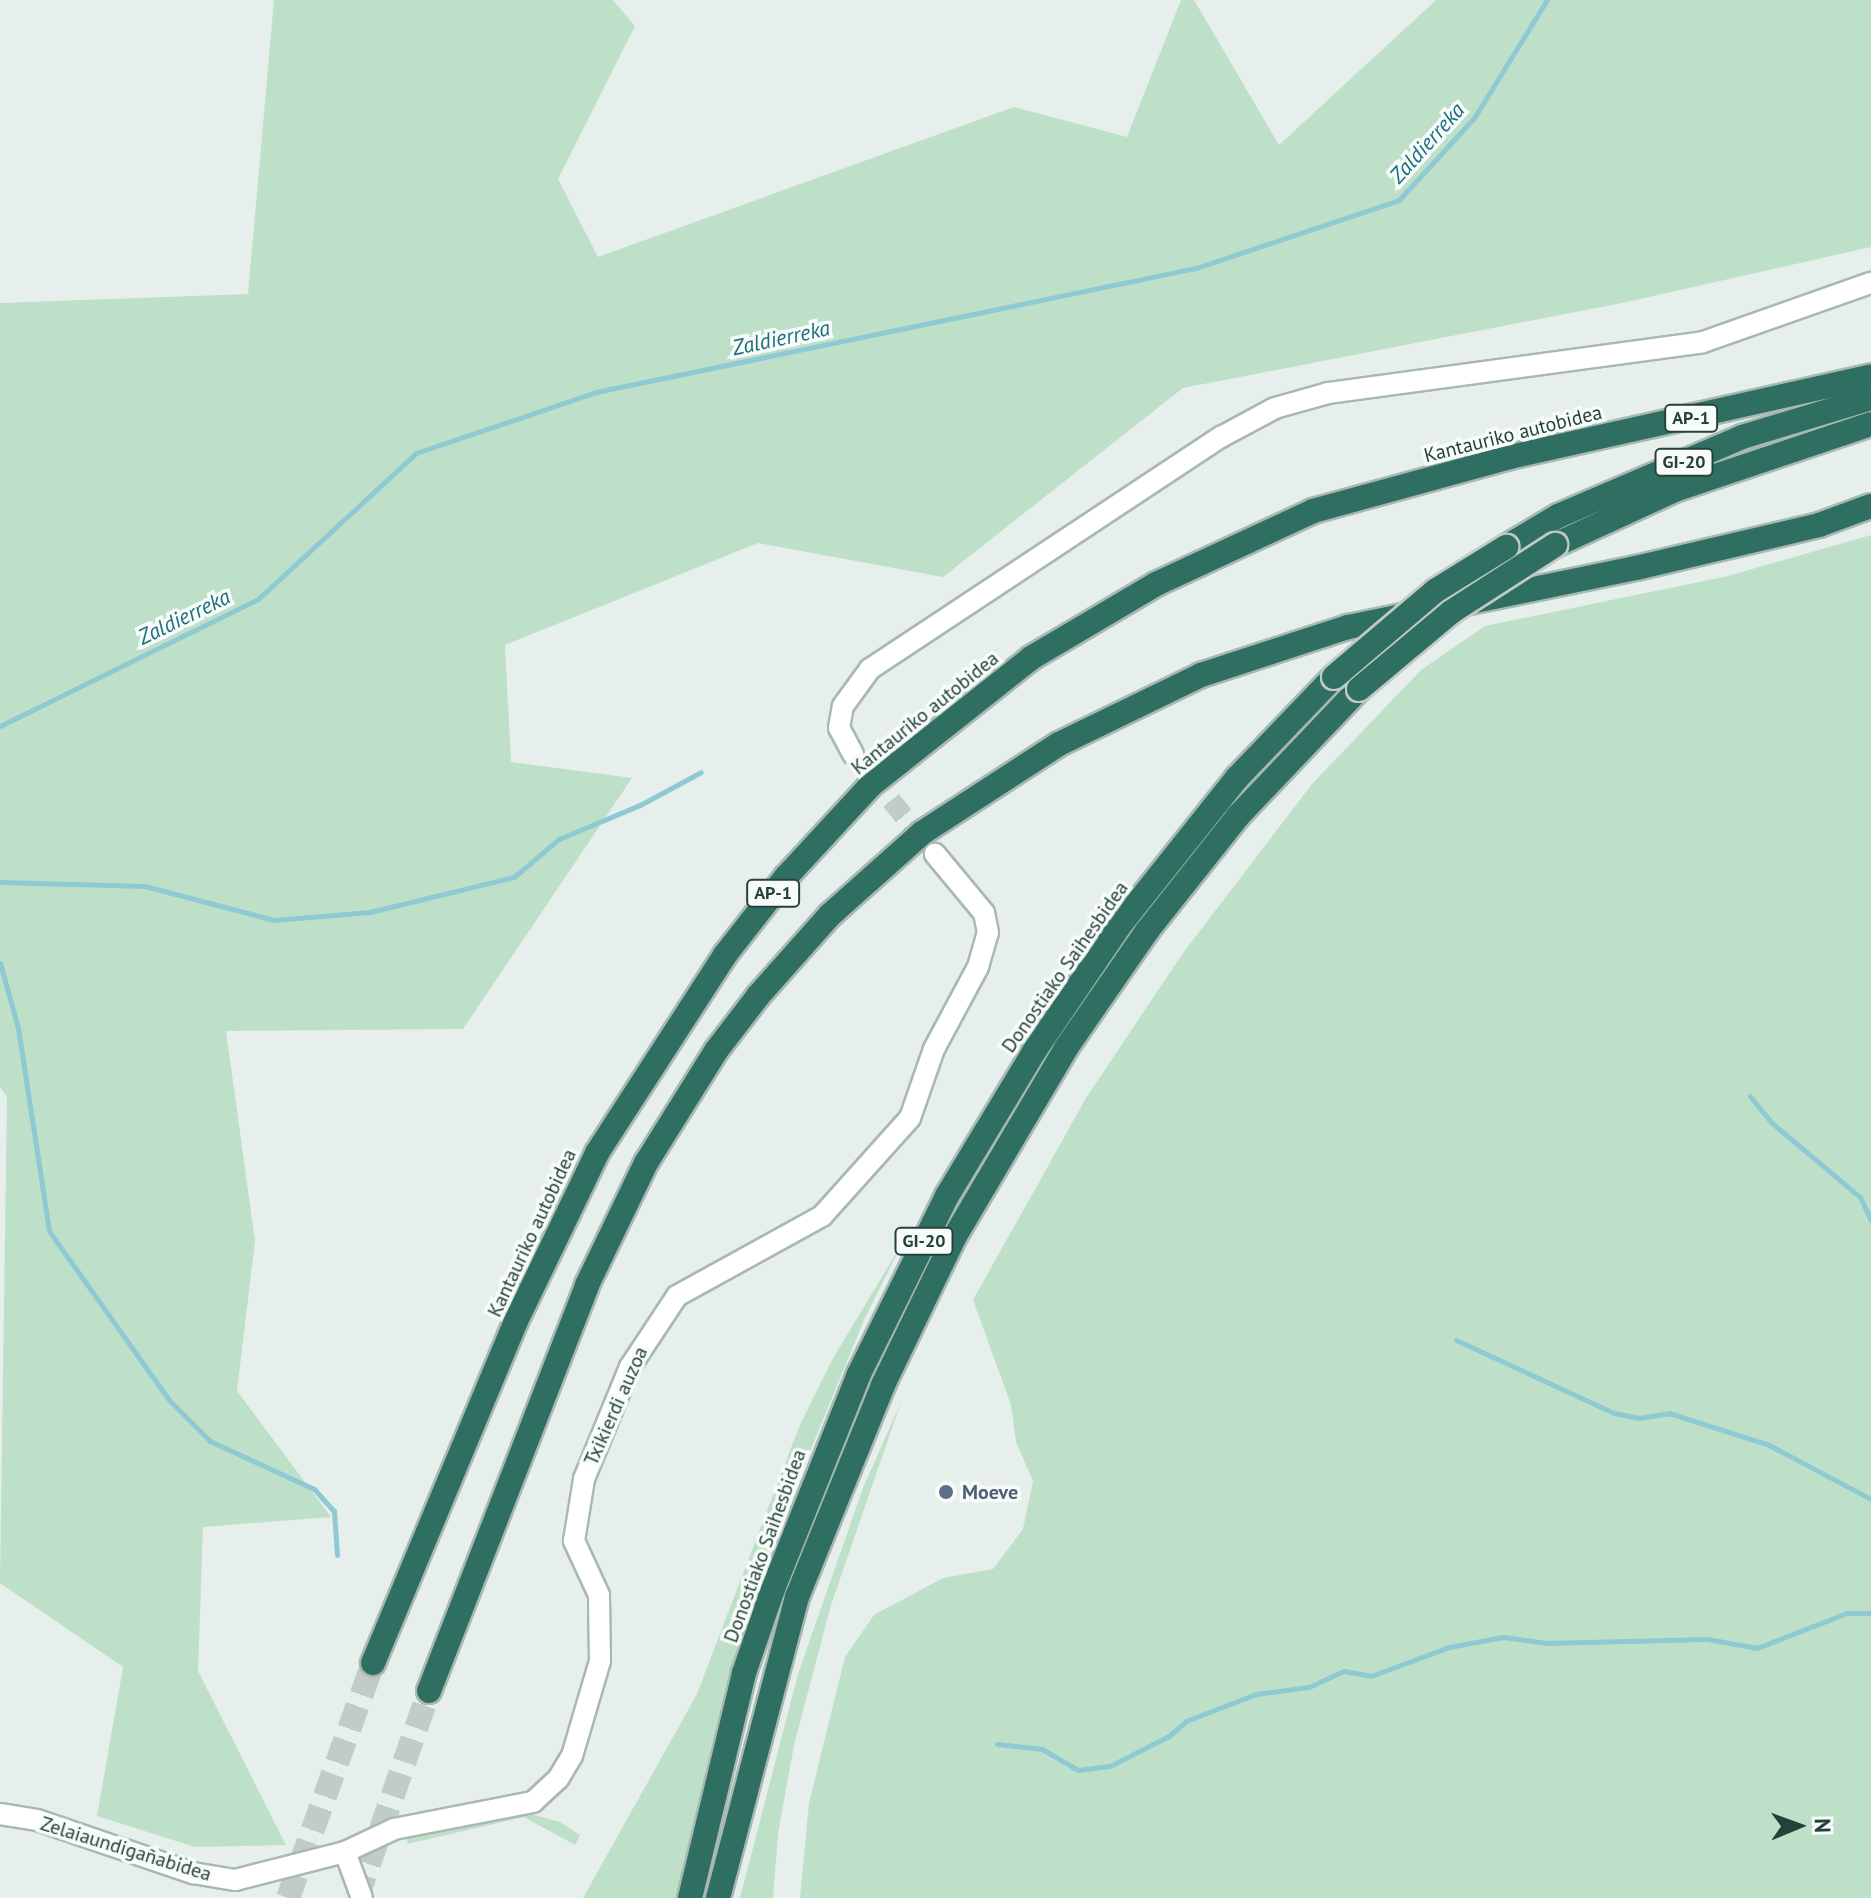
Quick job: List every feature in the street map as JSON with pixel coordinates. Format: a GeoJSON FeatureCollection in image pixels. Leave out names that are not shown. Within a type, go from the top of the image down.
{"type":"FeatureCollection","features":[{"type":"Feature","properties":{"kind":"highway","name":"Kantauriko autobidea"},"geometry":{"type":"LineString","coordinates":[[373,1663],[515,1323],[597,1153],[725,955],[786,877],[871,785],[1031,658],[1156,584],[1313,511],[1510,457],[1871,376]]}},
{"type":"Feature","properties":{"kind":"highway","name":"Donostiako Saihesbidea"},"geometry":{"type":"LineString","coordinates":[[690,1898],[744,1673],[773,1589],[858,1376],[947,1196],[1043,1038],[1120,925],[1237,778],[1334,677],[1435,591],[1506,547],[1628,483],[1742,437],[1871,398]]}},
{"type":"Feature","properties":{"kind":"highway","name":"GI-20"},"geometry":{"type":"LineString","coordinates":[[718,1898],[797,1597],[883,1385],[955,1236],[1066,1048],[1147,931],[1238,816],[1359,689],[1451,612],[1555,545],[1677,489],[1871,424]]}},
{"type":"Feature","properties":{"kind":"highway","name":"AP-1"},"geometry":{"type":"LineString","coordinates":[[429,1691],[587,1285],[646,1163],[716,1051],[758,996],[830,915],[922,833],[1059,744],[1201,675],[1348,627],[1819,525],[1871,506]]}},
{"type":"Feature","properties":{"kind":"street"},"geometry":{"type":"LineString","coordinates":[[853,754],[839,728],[843,706],[870,669],[1221,437],[1275,408],[1328,393],[1703,342],[1871,283]]}},
{"type":"Feature","properties":{"kind":"street","name":"Txikierdi auzoa"},"geometry":{"type":"LineString","coordinates":[[345,1852],[394,1829],[533,1802],[565,1768],[600,1661],[599,1595],[574,1541],[584,1479],[630,1367],[677,1296],[822,1216],[910,1118],[934,1049],[978,967],[988,933],[984,913],[935,854]]}},
{"type":"Feature","properties":{"kind":"street","name":"Zelaiaundigañabidea"},"geometry":{"type":"LineString","coordinates":[[0,1814],[37,1820],[193,1873],[235,1880],[345,1852]]}},
{"type":"Feature","properties":{"kind":"street"},"geometry":{"type":"LineString","coordinates":[[345,1852],[362,1898]]}},
{"type":"Feature","properties":{"kind":"green space"},"geometry":{"type":"Polygon","coordinates":[[[274,0],[613,0],[635,26],[558,179],[598,257],[1014,107],[1127,137],[1181,0],[1194,0],[1279,145],[1436,0],[1871,0],[1871,247],[1622,303],[1183,388],[943,577],[758,543],[505,645],[511,762],[632,778],[463,1029],[226,1031],[255,1241],[237,1391],[331,1517],[203,1527],[198,1671],[286,1845],[195,1847],[97,1816],[123,1667],[0,1583],[7,1097],[0,1087],[0,303],[248,294],[274,0]]]}},
{"type":"Feature","properties":{"kind":"green space"},"geometry":{"type":"Polygon","coordinates":[[[1871,535],[1871,1898],[800,1898],[809,1803],[845,1657],[874,1615],[943,1578],[993,1569],[1023,1529],[1033,1481],[1016,1442],[1011,1405],[973,1300],[1086,1098],[1183,953],[1312,784],[1421,670],[1485,626],[1728,576],[1871,535]]]}},
{"type":"Feature","properties":{"kind":"green space"},"geometry":{"type":"Polygon","coordinates":[[[903,1242],[864,1320],[774,1539],[724,1693],[676,1898],[583,1898],[697,1694],[799,1427],[832,1360],[903,1242]]]}},
{"type":"Feature","properties":{"kind":"green space"},"geometry":{"type":"Polygon","coordinates":[[[901,1402],[831,1605],[794,1745],[778,1834],[773,1898],[740,1898],[798,1674],[863,1488],[901,1402]]]}},
{"type":"Feature","properties":{"kind":"green space"},"geometry":{"type":"Polygon","coordinates":[[[527,1813],[560,1822],[580,1835],[575,1845],[524,1817],[407,1844],[408,1833],[527,1813]]]}},
{"type":"Feature","properties":{"kind":"waterway","name":"Zaldierreka"},"geometry":{"type":"LineString","coordinates":[[0,726],[258,599],[416,453],[596,392],[1196,268],[1399,200],[1474,118],[1547,0]]}},
{"type":"Feature","properties":{"kind":"waterway"},"geometry":{"type":"LineString","coordinates":[[0,882],[145,886],[274,920],[370,912],[514,877],[559,839],[640,805],[701,772]]}},
{"type":"Feature","properties":{"kind":"waterway"},"geometry":{"type":"LineString","coordinates":[[0,963],[18,1028],[49,1231],[169,1400],[210,1441],[314,1489],[334,1511],[337,1555]]}},
{"type":"Feature","properties":{"kind":"waterway"},"geometry":{"type":"LineString","coordinates":[[1750,1096],[1772,1123],[1860,1197],[1871,1221]]}},
{"type":"Feature","properties":{"kind":"waterway"},"geometry":{"type":"LineString","coordinates":[[1456,1340],[1614,1413],[1639,1418],[1669,1413],[1769,1445],[1871,1499]]}},
{"type":"Feature","properties":{"kind":"waterway"},"geometry":{"type":"LineString","coordinates":[[997,1744],[1042,1749],[1078,1770],[1110,1766],[1169,1736],[1186,1721],[1256,1694],[1309,1687],[1344,1671],[1371,1676],[1449,1647],[1503,1637],[1547,1643],[1707,1639],[1757,1648],[1847,1613],[1871,1613]]}},
{"type":"Feature","properties":{"kind":"tunnel"},"geometry":{"type":"LineString","coordinates":[[853,754],[929,847]]}},
{"type":"Feature","properties":{"kind":"tunnel"},"geometry":{"type":"LineString","coordinates":[[288,1898],[373,1663]]}},
{"type":"Feature","properties":{"kind":"tunnel"},"geometry":{"type":"LineString","coordinates":[[357,1898],[429,1691]]}},
{"type":"Feature","properties":{"kind":"place","name":"Moeve"},"geometry":{"type":"Point","coordinates":[946,1492]}}]}
